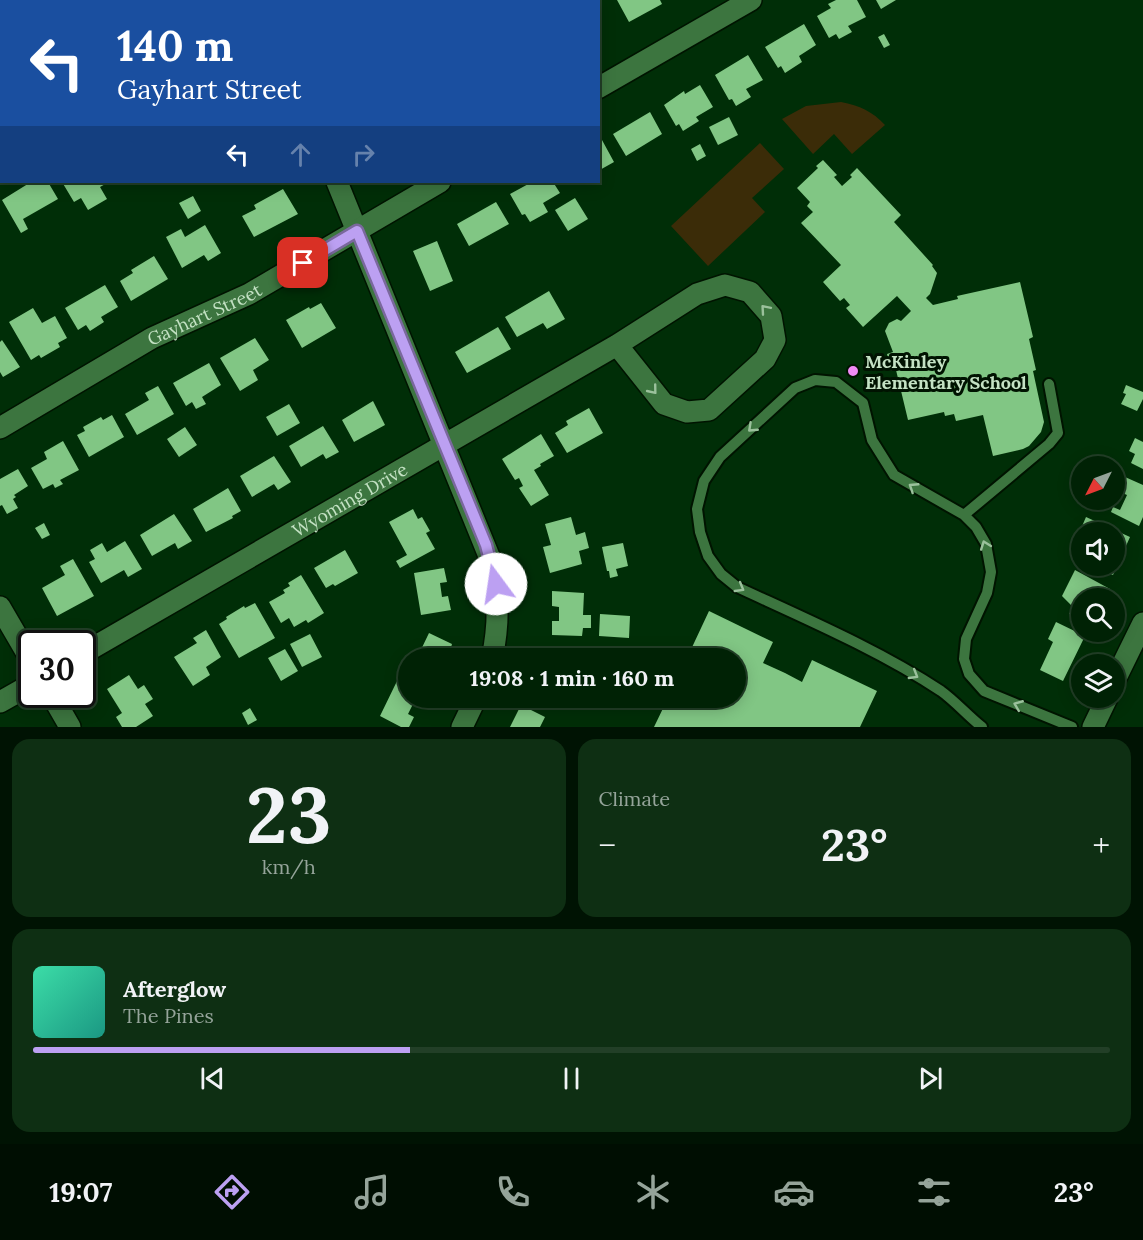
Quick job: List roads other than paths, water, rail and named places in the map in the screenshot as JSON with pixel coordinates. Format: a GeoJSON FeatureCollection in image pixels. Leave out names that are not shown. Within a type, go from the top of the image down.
{"type":"FeatureCollection","features":[{"type":"Feature","properties":{"kind":"street"},"geometry":{"type":"LineString","coordinates":[[600,87],[751,0]]}},
{"type":"Feature","properties":{"kind":"street"},"geometry":{"type":"LineString","coordinates":[[337,183],[493,566],[499,605],[494,648]]}},
{"type":"Feature","properties":{"kind":"street","name":"Gayhart Street"},"geometry":{"type":"LineString","coordinates":[[0,428],[152,338],[249,294],[438,183]]}},
{"type":"Feature","properties":{"kind":"street","name":"Wyoming Drive"},"geometry":{"type":"LineString","coordinates":[[96,646],[443,443],[617,345],[697,294],[725,285],[750,292],[771,316],[775,340],[765,359],[709,410],[687,412],[664,404],[617,345]]}},
{"type":"Feature","properties":{"kind":"street"},"geometry":{"type":"LineString","coordinates":[[0,607],[18,638]]}},
{"type":"Feature","properties":{"kind":"street"},"geometry":{"type":"LineString","coordinates":[[1125,660],[1143,623]]}},
{"type":"Feature","properties":{"kind":"street"},"geometry":{"type":"LineString","coordinates":[[0,702],[18,692]]}},
{"type":"Feature","properties":{"kind":"street"},"geometry":{"type":"LineString","coordinates":[[59,708],[70,727]]}},
{"type":"Feature","properties":{"kind":"street"},"geometry":{"type":"LineString","coordinates":[[462,727],[471,708]]}},
{"type":"Feature","properties":{"kind":"street"},"geometry":{"type":"LineString","coordinates":[[1093,727],[1102,708]]}},
{"type":"Feature","properties":{"kind":"lane"},"geometry":{"type":"LineString","coordinates":[[982,727],[943,692],[844,638],[737,587],[721,574],[708,556],[700,532],[698,509],[704,481],[720,457],[795,388],[815,380],[836,382],[863,403],[872,440],[894,475],[964,515],[976,527],[986,544],[991,572],[987,593],[966,639],[964,659],[969,674],[984,691],[1072,727]]}},
{"type":"Feature","properties":{"kind":"lane"},"geometry":{"type":"LineString","coordinates":[[964,515],[1050,444],[1058,433],[1049,384]]}},
{"type":"Feature","properties":{"kind":"place","name":"McKinley Elementary School"},"geometry":{"type":"Point","coordinates":[853,371]}}]}
